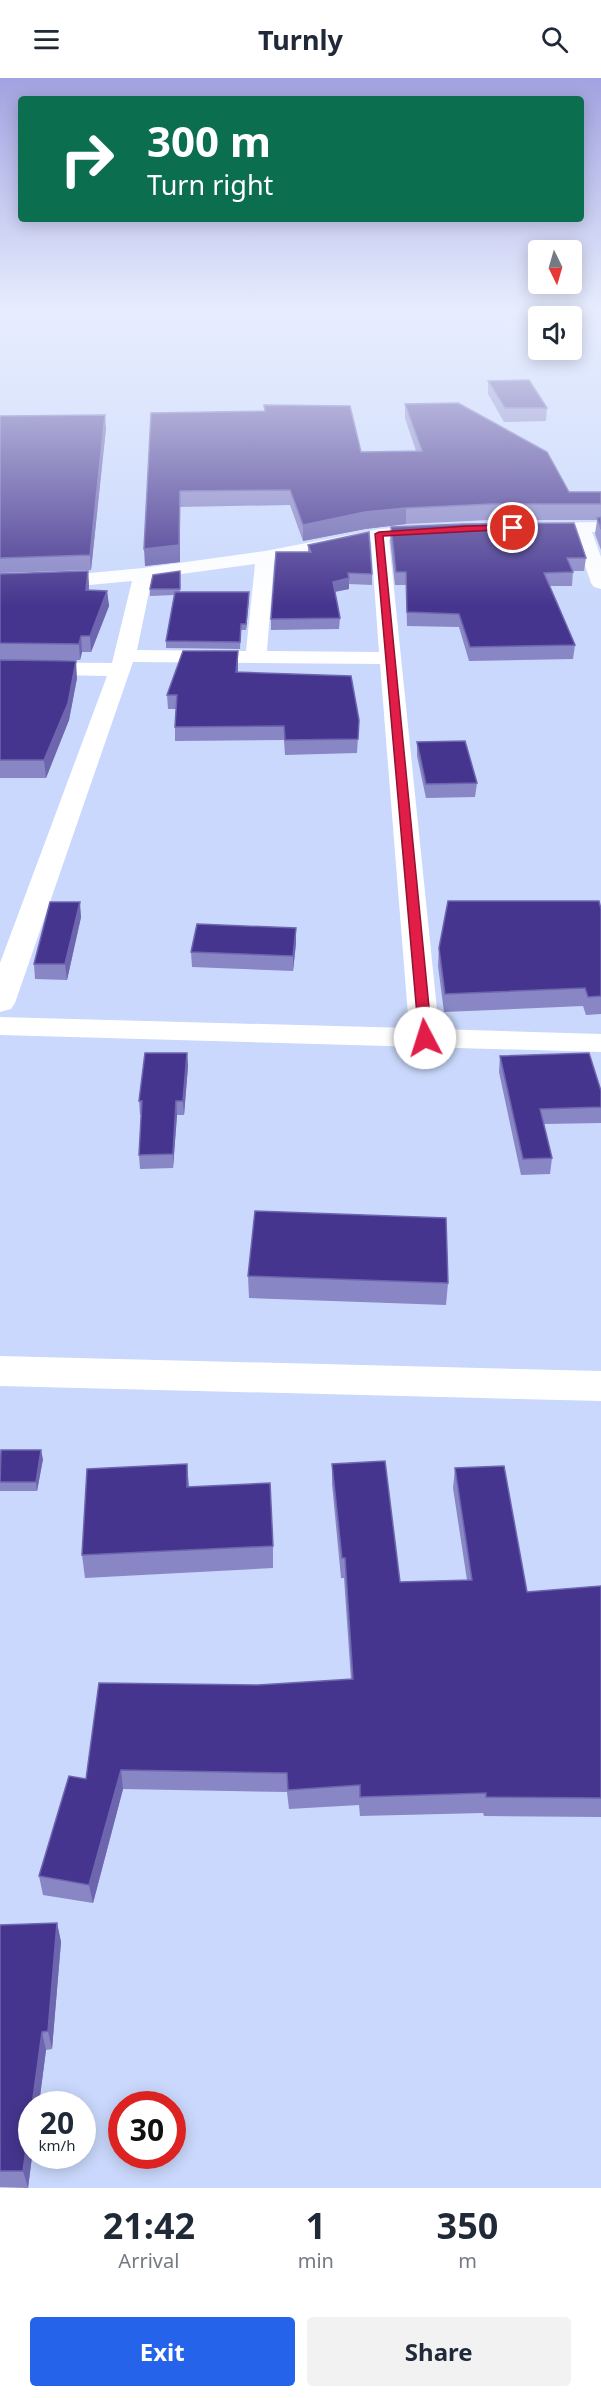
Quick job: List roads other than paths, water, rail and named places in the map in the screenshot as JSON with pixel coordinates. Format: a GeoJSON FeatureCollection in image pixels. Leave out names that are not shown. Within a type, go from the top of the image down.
{"type":"FeatureCollection","features":[{"type":"Feature","properties":{"kind":"street"},"geometry":{"type":"LineString","coordinates":[[581,527],[601,583]]}},
{"type":"Feature","properties":{"kind":"street"},"geometry":{"type":"LineString","coordinates":[[513,528],[601,527]]}},
{"type":"Feature","properties":{"kind":"street"},"geometry":{"type":"LineString","coordinates":[[0,581],[79,580],[143,574],[265,556],[379,534],[456,529]]}},
{"type":"Feature","properties":{"kind":"street"},"geometry":{"type":"LineString","coordinates":[[379,534],[425,1038]]}},
{"type":"Feature","properties":{"kind":"street"},"geometry":{"type":"LineString","coordinates":[[256,656],[265,556]]}},
{"type":"Feature","properties":{"kind":"street"},"geometry":{"type":"LineString","coordinates":[[0,1003],[122,663],[143,574]]}},
{"type":"Feature","properties":{"kind":"street"},"geometry":{"type":"LineString","coordinates":[[0,668],[256,656],[390,658]]}},
{"type":"Feature","properties":{"kind":"street"},"geometry":{"type":"LineString","coordinates":[[0,1026],[601,1043]]}},
{"type":"Feature","properties":{"kind":"street"},"geometry":{"type":"LineString","coordinates":[[0,1371],[601,1386]]}}]}
